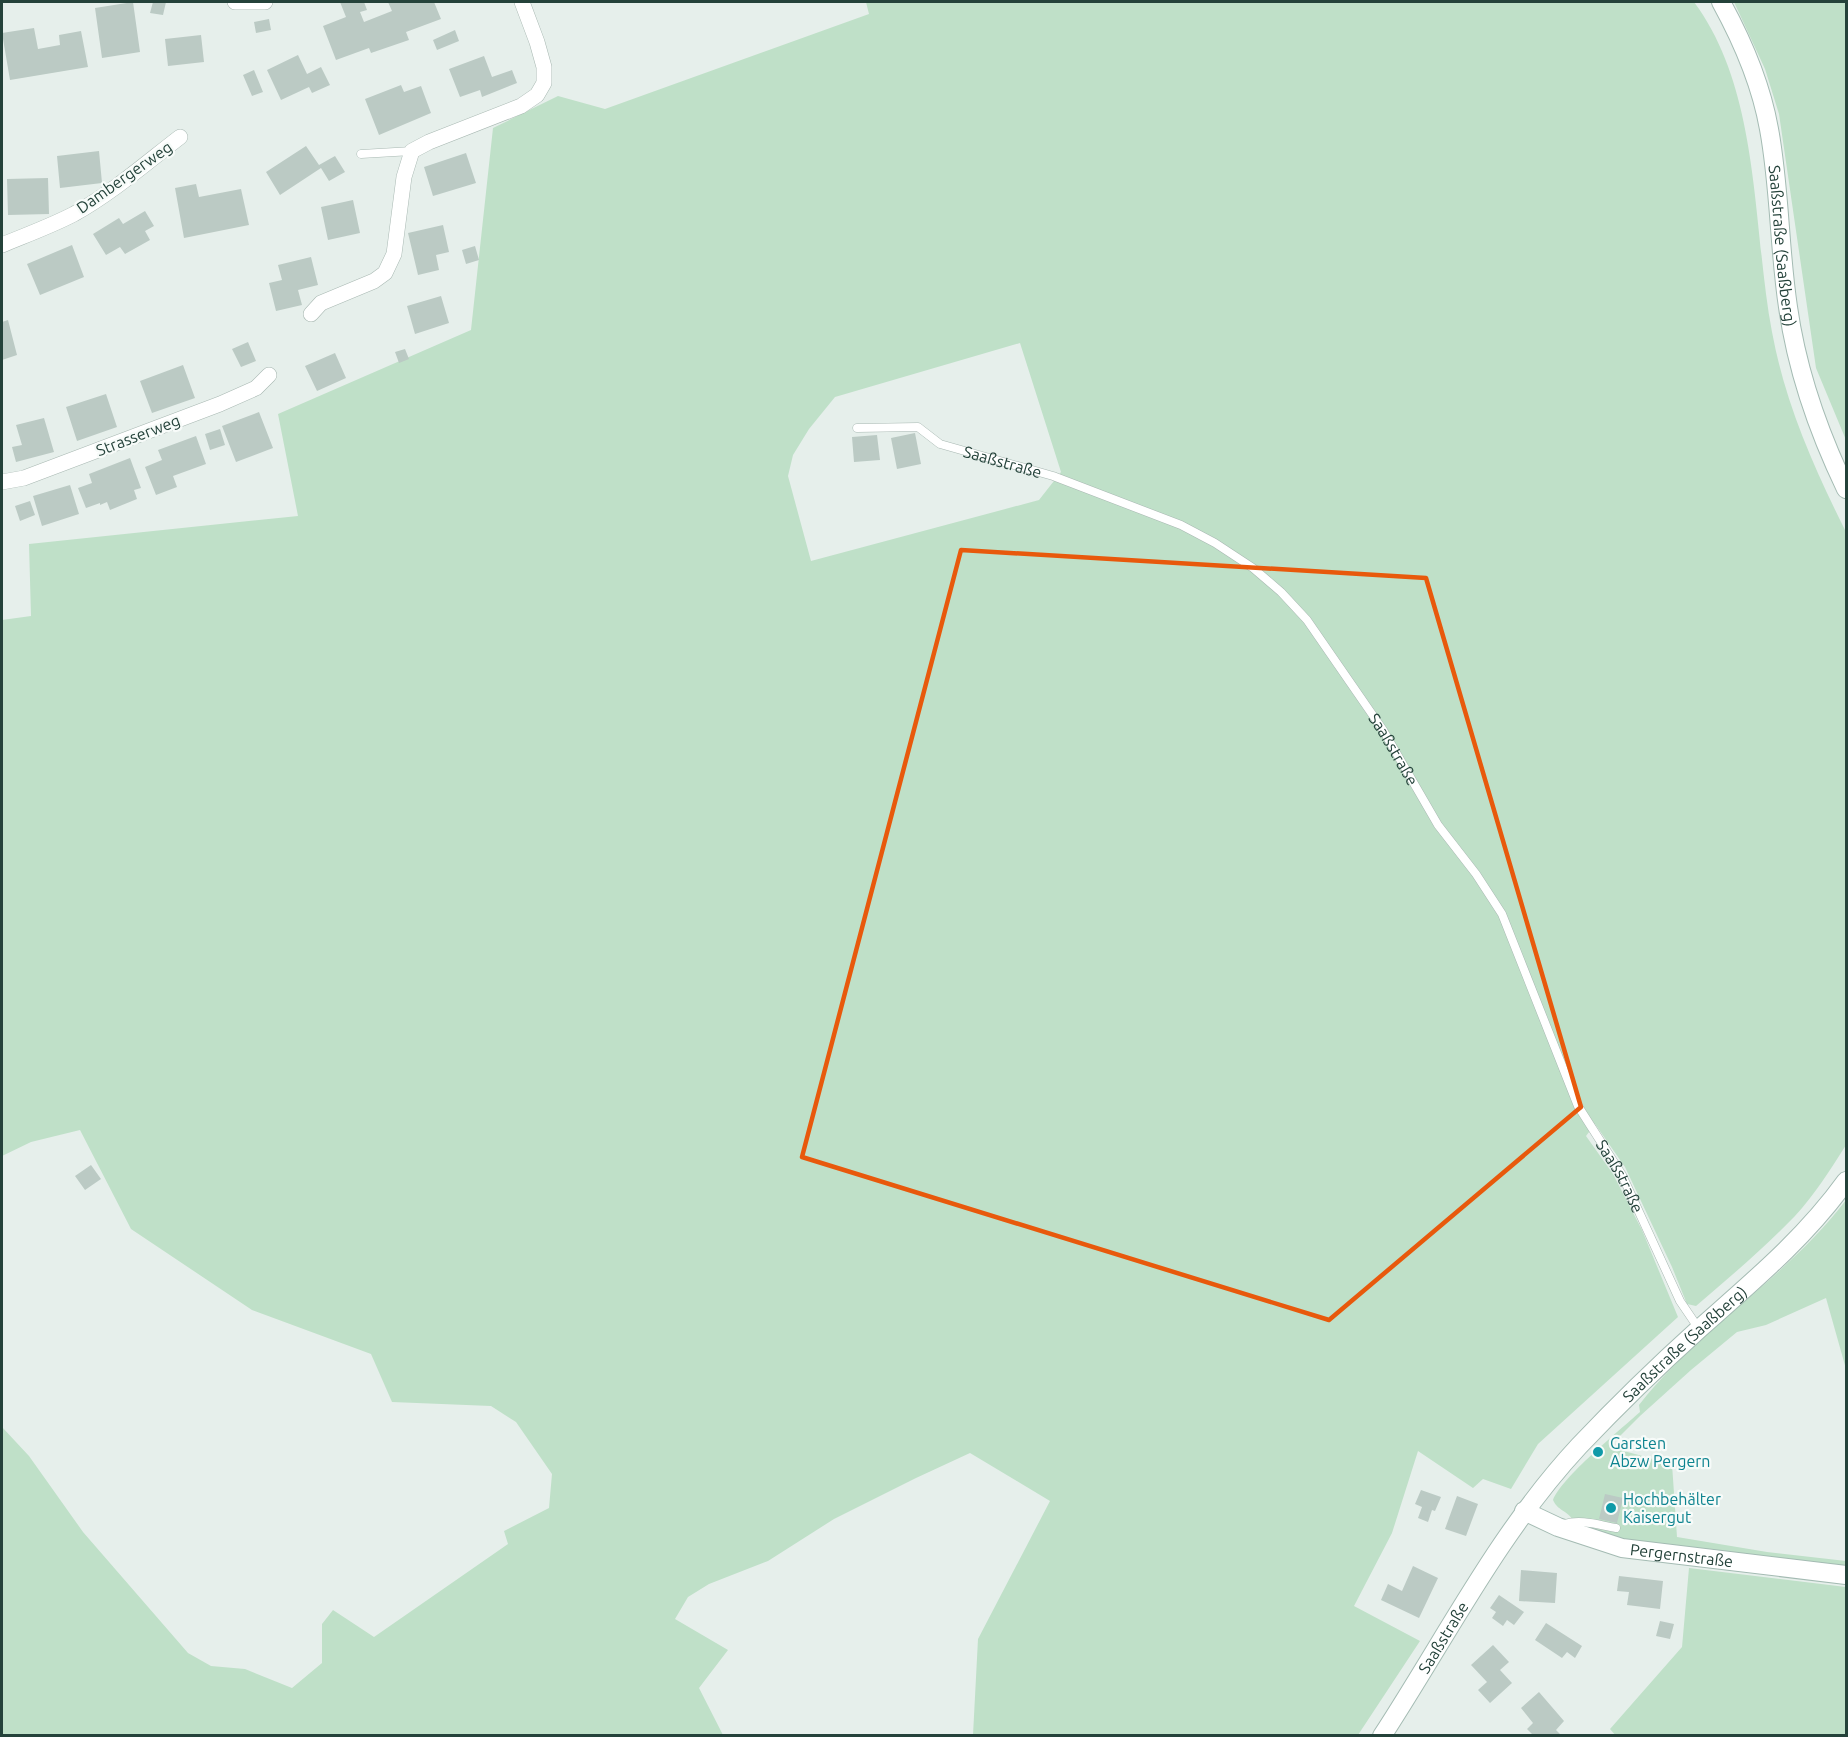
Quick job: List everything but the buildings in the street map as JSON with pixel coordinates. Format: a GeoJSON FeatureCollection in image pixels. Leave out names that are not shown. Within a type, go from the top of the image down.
{"type":"FeatureCollection","features":[{"type":"Feature","properties":{"kind":"street"},"geometry":{"type":"LineString","coordinates":[[235,2],[266,2]]}},
{"type":"Feature","properties":{"kind":"street"},"geometry":{"type":"LineString","coordinates":[[311,314],[321,303],[374,281],[385,273],[394,254],[404,177],[412,151],[429,141],[521,106],[537,95],[544,83],[544,67],[522,2]]}},
{"type":"Feature","properties":{"kind":"street","name":"Saaßstraße (Saaßberg)"},"geometry":{"type":"LineString","coordinates":[[1721,2],[1737,31],[1759,88],[1769,129],[1777,186],[1788,306],[1800,370],[1824,441],[1846,489]]}},
{"type":"Feature","properties":{"kind":"street","name":"Dambergerweg"},"geometry":{"type":"LineString","coordinates":[[2,245],[76,213],[180,137]]}},
{"type":"Feature","properties":{"kind":"street","name":"Strasserweg"},"geometry":{"type":"LineString","coordinates":[[2,482],[24,478],[220,404],[256,388],[269,375]]}},
{"type":"Feature","properties":{"kind":"street","name":"Saaßstraße (Saaßberg)"},"geometry":{"type":"LineString","coordinates":[[1524,1511],[1591,1433],[1699,1329],[1769,1268],[1835,1197],[1846,1181]]}},
{"type":"Feature","properties":{"kind":"street","name":"Pergernstraße"},"geometry":{"type":"LineString","coordinates":[[1524,1511],[1558,1527],[1622,1548],[1846,1575]]}},
{"type":"Feature","properties":{"kind":"street","name":"Saaßstraße"},"geometry":{"type":"LineString","coordinates":[[1382,1736],[1524,1511]]}},
{"type":"Feature","properties":{"kind":"lane"},"geometry":{"type":"LineString","coordinates":[[361,154],[412,151]]}},
{"type":"Feature","properties":{"kind":"lane","name":"Saaßstraße"},"geometry":{"type":"LineString","coordinates":[[857,428],[918,427],[940,444],[1053,476],[1181,525],[1215,543],[1253,568],[1288,599],[1307,620],[1383,730],[1438,825],[1476,874],[1502,914],[1578,1106],[1622,1175],[1680,1301],[1699,1329]]}},
{"type":"Feature","properties":{"kind":"lane"},"geometry":{"type":"LineString","coordinates":[[1558,1527],[1574,1522],[1586,1522],[1616,1528]]}},
{"type":"Feature","properties":{"kind":"highlighted area"},"geometry":{"type":"Polygon","coordinates":[[[961,550],[1426,578],[1581,1107],[1329,1320],[802,1157],[961,550]]]}},
{"type":"Feature","properties":{"kind":"green space"},"geometry":{"type":"Polygon","coordinates":[[[866,2],[1694,2],[1716,38],[1732,77],[1743,118],[1751,161],[1772,332],[1785,384],[1802,435],[1846,532],[1846,1145],[1816,1191],[1795,1216],[1696,1306],[1687,1304],[1625,1167],[1595,1124],[1586,1136],[1613,1174],[1642,1230],[1678,1317],[1538,1444],[1511,1489],[1483,1479],[1473,1488],[1418,1451],[1392,1533],[1354,1606],[1420,1641],[1358,1735],[973,1735],[978,1639],[1050,1501],[970,1453],[834,1519],[768,1561],[709,1584],[688,1597],[675,1619],[728,1650],[699,1688],[723,1735],[2,1735],[2,1427],[29,1456],[83,1532],[188,1653],[211,1666],[245,1669],[292,1688],[322,1663],[322,1624],[333,1610],[374,1637],[508,1544],[504,1531],[549,1508],[552,1474],[516,1422],[491,1406],[392,1402],[371,1354],[252,1310],[131,1229],[80,1130],[31,1142],[2,1156],[2,620],[31,616],[29,544],[298,516],[278,414],[471,330],[493,128],[558,96],[605,109],[869,14],[866,2]],[[1020,343],[835,397],[809,429],[793,455],[788,476],[811,561],[1039,500],[1061,472],[1020,343]]]}},
{"type":"Feature","properties":{"kind":"green space"},"geometry":{"type":"Polygon","coordinates":[[[1734,2],[1846,2],[1846,440],[1816,368],[1779,114],[1765,69],[1734,2]]]}},
{"type":"Feature","properties":{"kind":"green space"},"geometry":{"type":"Polygon","coordinates":[[[1846,1200],[1846,1369],[1826,1298],[1766,1325],[1737,1332],[1691,1370],[1609,1447],[1672,1464],[1677,1537],[1767,1552],[1846,1561],[1846,1568],[1620,1541],[1576,1526],[1553,1500],[1567,1479],[1640,1412],[1639,1405],[1688,1351],[1797,1254],[1846,1200]]]}},
{"type":"Feature","properties":{"kind":"green space"},"geometry":{"type":"Polygon","coordinates":[[[1689,1568],[1846,1587],[1846,1735],[1616,1736],[1610,1729],[1682,1647],[1689,1568]]]}},
{"type":"Feature","properties":{"kind":"place","name":"Garsten Abzw Pergern"},"geometry":{"type":"Point","coordinates":[1598,1452]}},
{"type":"Feature","properties":{"kind":"place","name":"Hochbehälter Kaisergut"},"geometry":{"type":"Point","coordinates":[1611,1508]}}]}
